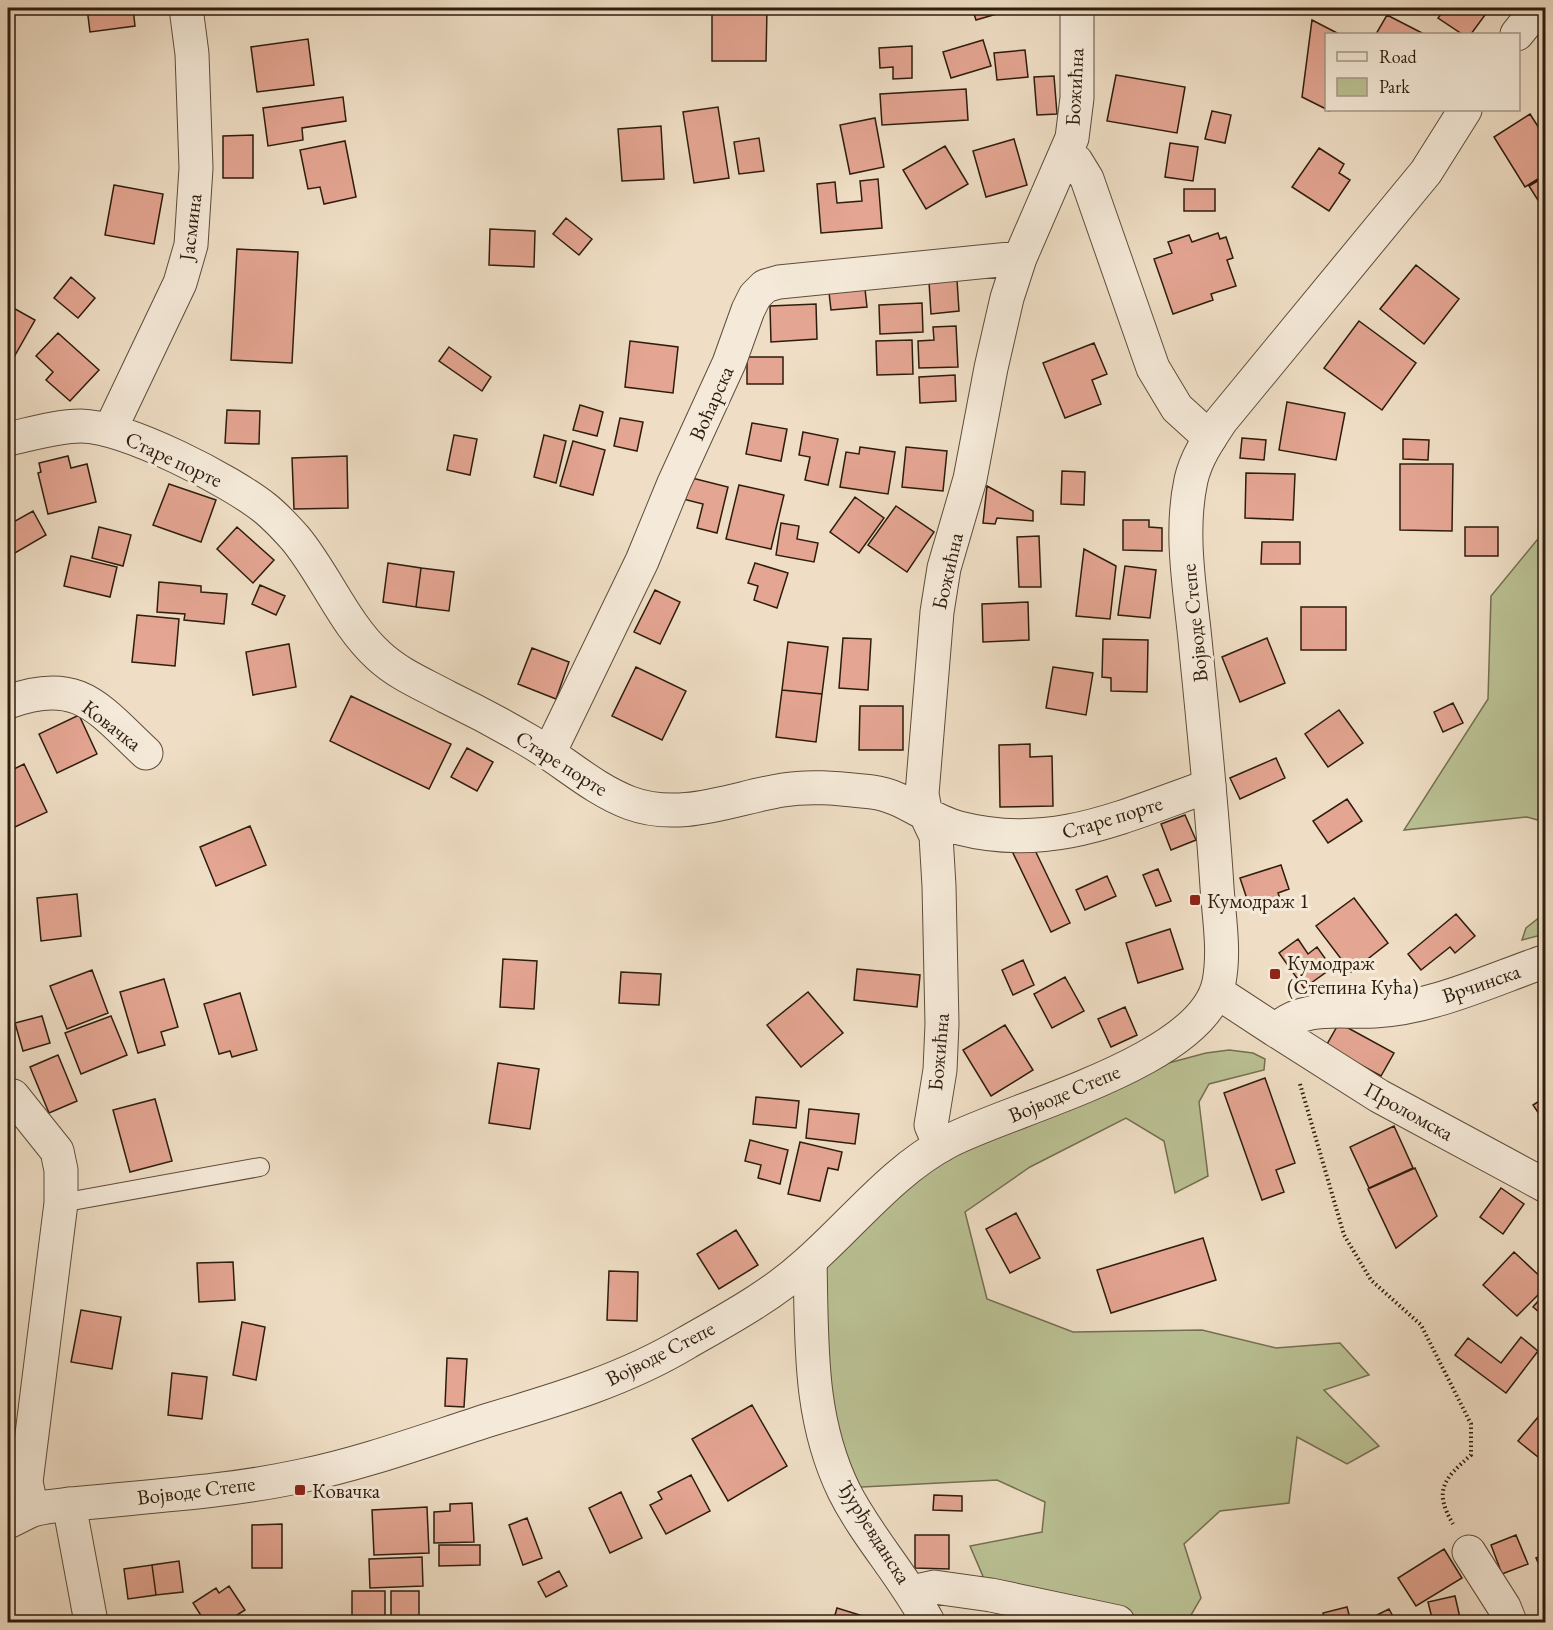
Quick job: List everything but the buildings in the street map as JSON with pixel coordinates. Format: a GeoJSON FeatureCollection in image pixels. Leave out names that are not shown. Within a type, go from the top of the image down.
{"type":"FeatureCollection","features":[{"type":"Feature","properties":{"kind":"street","name":"Јасмина"},"geometry":{"type":"LineString","coordinates":[[110,430],[180,283],[190,245],[196,168],[192,54],[186,8]]}},
{"type":"Feature","properties":{"kind":"street","name":"Божићна"},"geometry":{"type":"LineString","coordinates":[[940,1146],[931,1125],[940,1070],[942,959],[936,836],[926,815],[922,794],[922,770],[937,612],[944,568],[970,479],[999,332],[1020,258],[1066,154],[1075,120],[1077,8]]}},
{"type":"Feature","properties":{"kind":"street"},"geometry":{"type":"LineString","coordinates":[[1517,33],[1538,8]]}},
{"type":"Feature","properties":{"kind":"street","name":"Војводе Степе"},"geometry":{"type":"LineString","coordinates":[[20,1516],[69,1504],[211,1489],[303,1476],[562,1398],[626,1375],[684,1345],[779,1285],[810,1261],[873,1199],[913,1165],[940,1146],[1065,1095],[1157,1050],[1184,1035],[1199,1021],[1217,992],[1221,953],[1209,786],[1186,549],[1187,506],[1192,475],[1221,421],[1426,172],[1464,111]]}},
{"type":"Feature","properties":{"kind":"street"},"geometry":{"type":"LineString","coordinates":[[1066,154],[1076,161],[1087,179],[1153,368],[1177,408],[1210,438]]}},
{"type":"Feature","properties":{"kind":"street","name":"Воћарска"},"geometry":{"type":"LineString","coordinates":[[549,753],[642,561],[674,483],[729,363],[755,296],[765,286],[779,282],[1020,258]]}},
{"type":"Feature","properties":{"kind":"street","name":"Старе порте"},"geometry":{"type":"LineString","coordinates":[[8,439],[82,426],[110,430],[186,463],[266,508],[297,541],[362,636],[381,658],[406,676],[549,753],[598,788],[631,804],[656,809],[685,810],[712,807],[780,790],[816,787],[882,794],[915,806],[926,815],[946,825],[986,834],[1018,836],[1079,831],[1209,786]]}},
{"type":"Feature","properties":{"kind":"street","name":"Ковачка"},"geometry":{"type":"LineString","coordinates":[[8,702],[30,694],[60,691],[90,703],[147,753]]}},
{"type":"Feature","properties":{"kind":"street","name":"Врчинска"},"geometry":{"type":"LineString","coordinates":[[1275,1030],[1287,1020],[1303,1014],[1394,1010],[1418,1005],[1545,961]]}},
{"type":"Feature","properties":{"kind":"street"},"geometry":{"type":"LineString","coordinates":[[1217,992],[1275,1030]]}},
{"type":"Feature","properties":{"kind":"street","name":"Проломска"},"geometry":{"type":"LineString","coordinates":[[1275,1030],[1379,1096],[1545,1186]]}},
{"type":"Feature","properties":{"kind":"street"},"geometry":{"type":"LineString","coordinates":[[13,1096],[57,1151],[61,1170],[61,1203],[20,1516]]}},
{"type":"Feature","properties":{"kind":"street","name":"Ђурђевданска"},"geometry":{"type":"LineString","coordinates":[[810,1261],[812,1361],[820,1429],[845,1491],[912,1592],[928,1623]]}},
{"type":"Feature","properties":{"kind":"street"},"geometry":{"type":"LineString","coordinates":[[69,1504],[91,1623]]}},
{"type":"Feature","properties":{"kind":"street"},"geometry":{"type":"LineString","coordinates":[[1469,1552],[1504,1607],[1510,1623]]}},
{"type":"Feature","properties":{"kind":"street"},"geometry":{"type":"LineString","coordinates":[[912,1592],[934,1587],[991,1595],[1118,1623]]}},
{"type":"Feature","properties":{"kind":"lane"},"geometry":{"type":"LineString","coordinates":[[61,1203],[260,1167]]}},
{"type":"Feature","properties":{"kind":"path"},"geometry":{"type":"LineString","coordinates":[[1317,1057],[1299,1080],[1309,1108],[1315,1142],[1344,1235],[1371,1280],[1421,1325],[1471,1424],[1471,1455],[1446,1478],[1442,1506],[1469,1552]]}},
{"type":"Feature","properties":{"kind":"green space"},"geometry":{"type":"Polygon","coordinates":[[[1545,534],[1545,822],[1527,817],[1404,830],[1488,699],[1491,596],[1537,540],[1545,534]]]}},
{"type":"Feature","properties":{"kind":"green space"},"geometry":{"type":"Polygon","coordinates":[[[1545,913],[1545,934],[1522,940],[1526,928],[1545,913]]]}},
{"type":"Feature","properties":{"kind":"green space"},"geometry":{"type":"Polygon","coordinates":[[[1229,1050],[1253,1053],[1265,1059],[1264,1070],[1209,1084],[1199,1102],[1208,1176],[1175,1193],[1164,1141],[1126,1118],[1030,1167],[965,1212],[987,1299],[1073,1332],[1202,1330],[1276,1348],[1340,1343],[1369,1375],[1324,1390],[1379,1446],[1347,1464],[1297,1437],[1289,1503],[1220,1511],[1184,1544],[1201,1598],[1187,1622],[1118,1622],[991,1595],[970,1546],[1042,1532],[1045,1502],[997,1480],[843,1488],[820,1429],[819,1273],[880,1207],[949,1158],[1146,1069],[1206,1053],[1229,1050]]]}},
{"type":"Feature","properties":{"kind":"place","name":"Кумодраж 1"},"geometry":{"type":"Point","coordinates":[1195,900]}},
{"type":"Feature","properties":{"kind":"place","name":"Кумодраж (Степина Кућа)"},"geometry":{"type":"Point","coordinates":[1275,974]}},
{"type":"Feature","properties":{"kind":"place","name":"Ковачка"},"geometry":{"type":"Point","coordinates":[300,1490]}}]}
